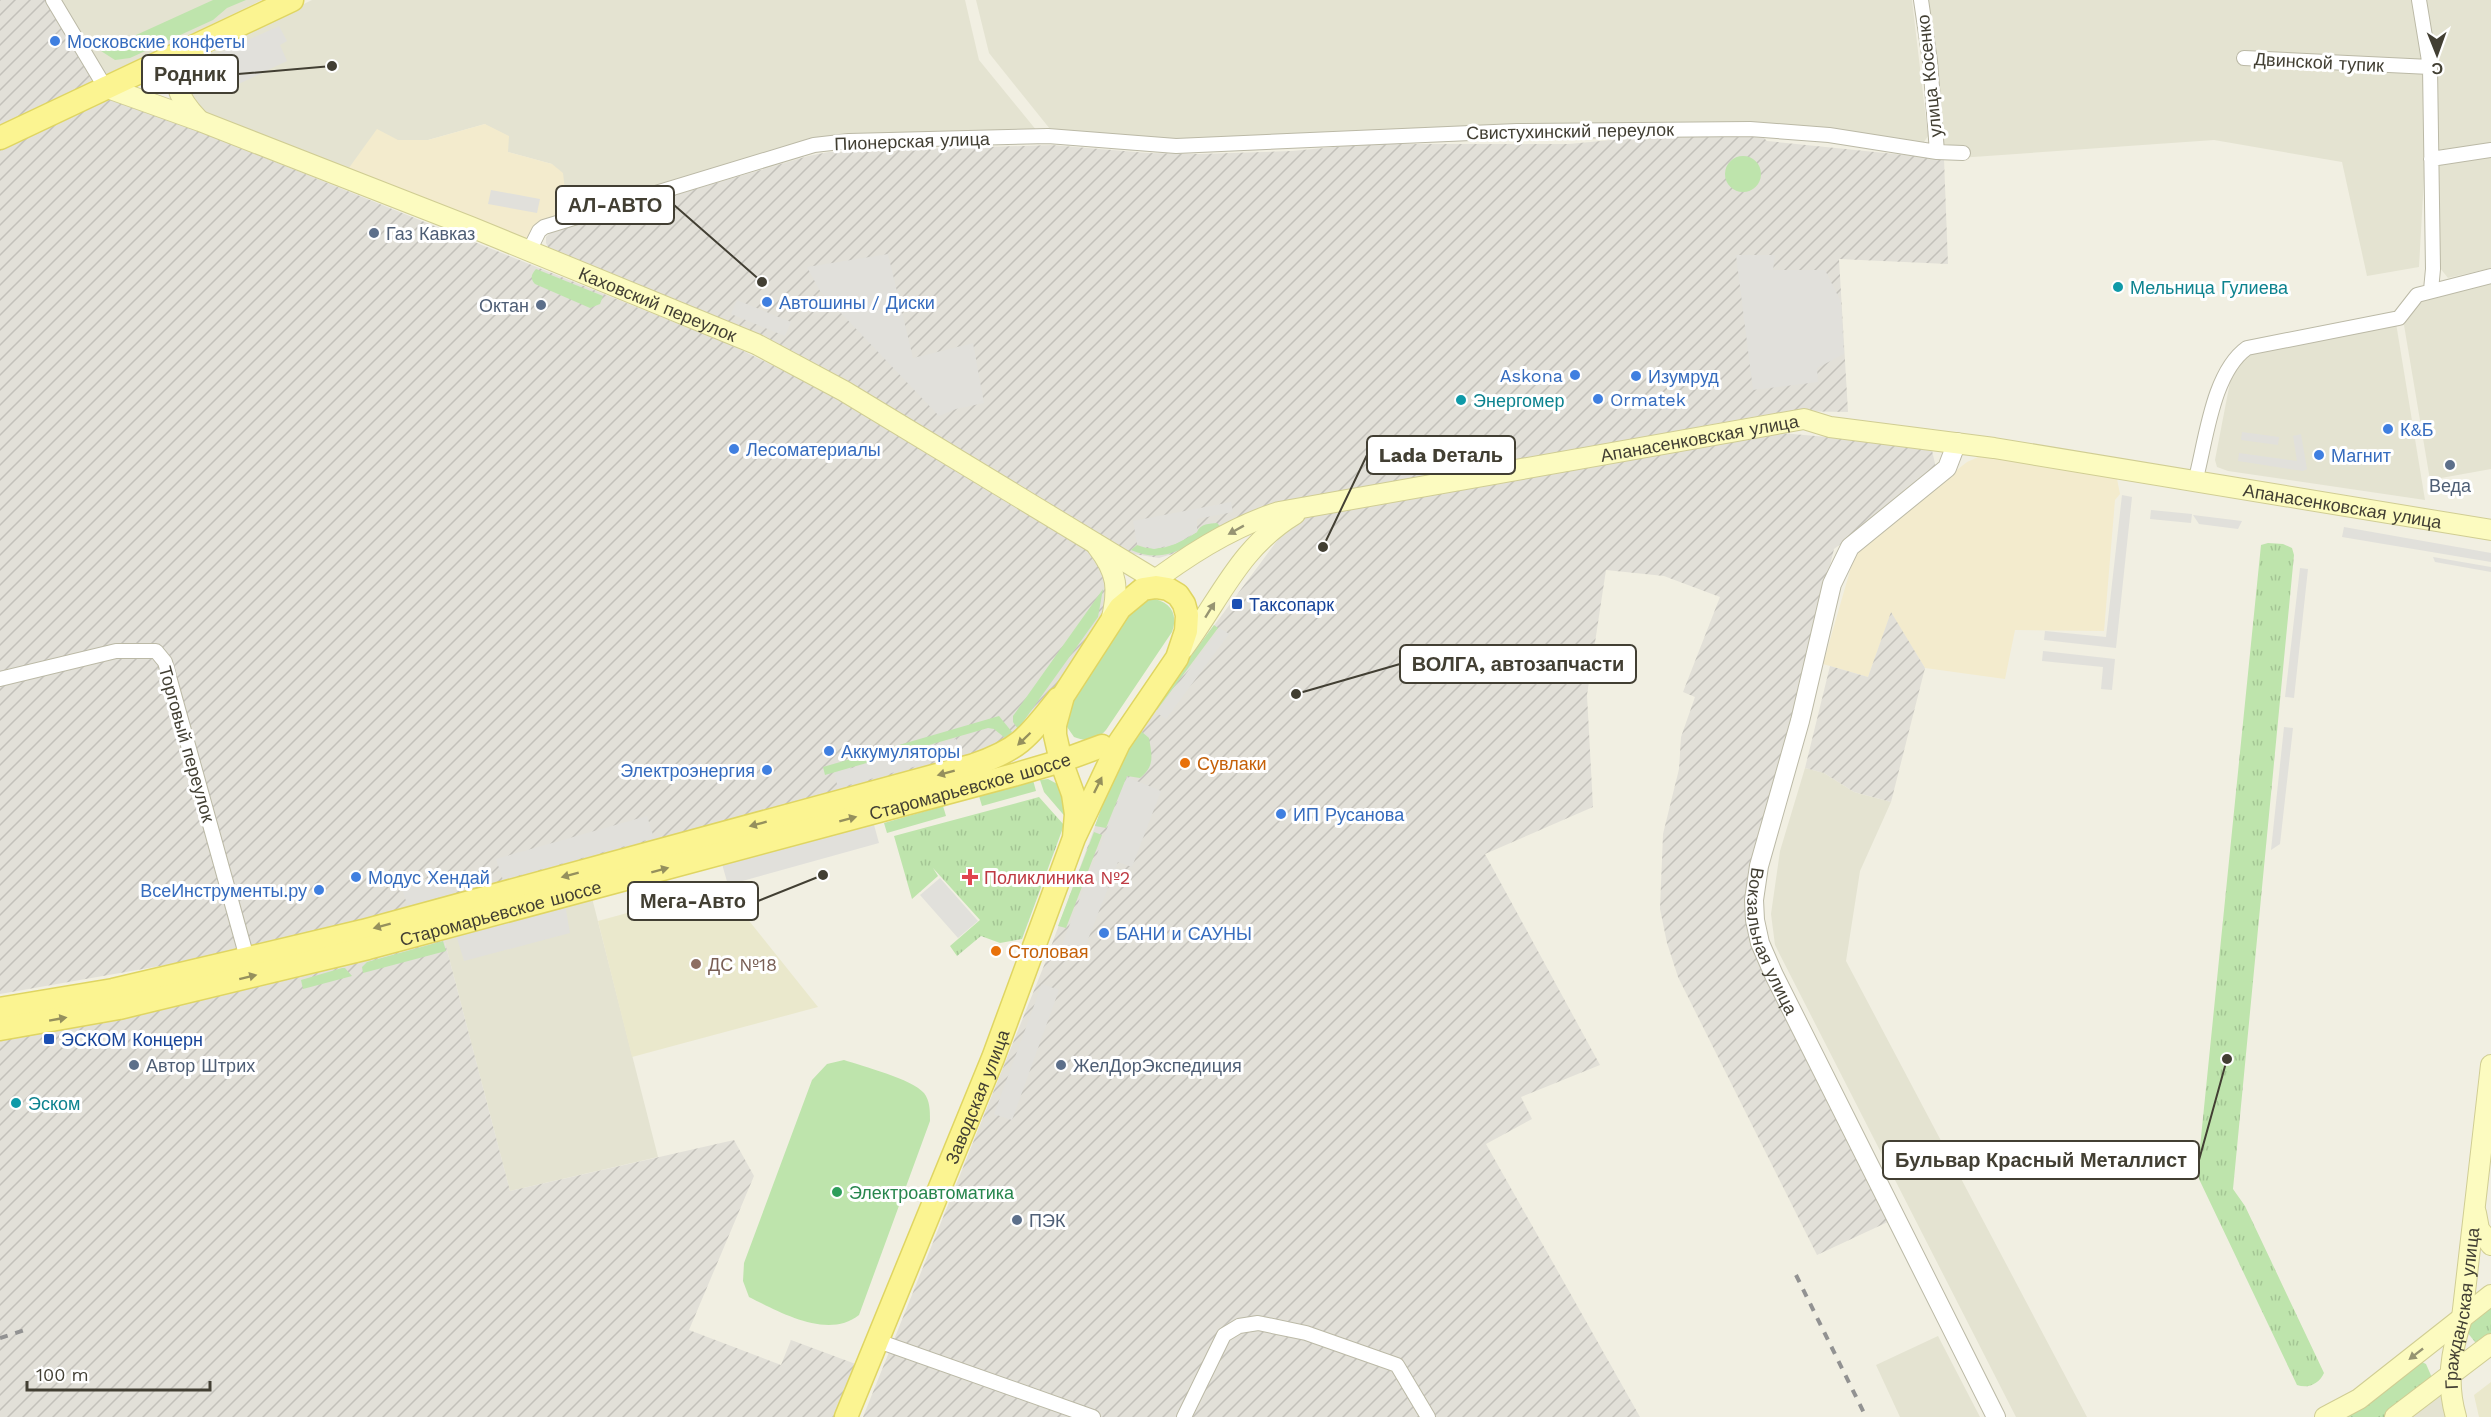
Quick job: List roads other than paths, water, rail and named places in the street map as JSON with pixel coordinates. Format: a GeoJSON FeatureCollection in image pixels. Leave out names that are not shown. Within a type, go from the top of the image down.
{"type":"FeatureCollection","features":[{"type":"Feature","properties":{"kind":"main road"},"geometry":{"type":"LineString","coordinates":[[0,138],[292,0]]}},
{"type":"Feature","properties":{"kind":"main road"},"geometry":{"type":"LineString","coordinates":[[183,52],[178,62],[177,84],[184,106],[200,121]]}},
{"type":"Feature","properties":{"kind":"main road","name":"Каховский переулок"},"geometry":{"type":"LineString","coordinates":[[105,87],[200,121],[529,251],[756,344],[844,391],[1091,539],[1122,558],[1149,584]]}},
{"type":"Feature","properties":{"kind":"main road","name":"Апанасенковская улица"},"geometry":{"type":"LineString","coordinates":[[1311,507],[1804,419],[1830,427],[1957,442],[2491,530]]}},
{"type":"Feature","properties":{"kind":"main road"},"geometry":{"type":"LineString","coordinates":[[1074,838],[1076,814],[1073,794],[1061,761],[1055,735],[1058,715],[1062,696],[1120,608],[1149,584],[1191,556],[1260,518],[1279,512],[1311,507]]}},
{"type":"Feature","properties":{"kind":"main road"},"geometry":{"type":"LineString","coordinates":[[1074,838],[1119,743],[1251,548],[1275,526],[1297,512],[1311,507]]}},
{"type":"Feature","properties":{"kind":"main road"},"geometry":{"type":"LineString","coordinates":[[1091,539],[1105,557],[1116,580],[1110,623]]}},
{"type":"Feature","properties":{"kind":"main road"},"geometry":{"type":"LineString","coordinates":[[1122,558],[1163,563],[1191,556]]}},
{"type":"Feature","properties":{"kind":"main road"},"geometry":{"type":"LineString","coordinates":[[1149,584],[1178,595],[1184,604],[1187,615],[1186,631],[1177,658]]}},
{"type":"Feature","properties":{"kind":"main road","name":"Старомарьевское шоссе"},"geometry":{"type":"LineString","coordinates":[[0,1009],[113,990],[383,926],[974,765],[1002,755],[1022,742],[1068,686]]}},
{"type":"Feature","properties":{"kind":"main road"},"geometry":{"type":"LineString","coordinates":[[1058,715],[1065,736],[1078,746],[1089,748],[1102,746]]}},
{"type":"Feature","properties":{"kind":"main road","name":"Старомарьевское шоссе"},"geometry":{"type":"LineString","coordinates":[[0,1029],[119,1008],[351,952],[1033,769],[1102,746],[1115,739],[1137,716]]}},
{"type":"Feature","properties":{"kind":"main road"},"geometry":{"type":"LineString","coordinates":[[1033,769],[1057,774],[1067,783],[1073,794]]}},
{"type":"Feature","properties":{"kind":"main road","name":"Заводская улица"},"geometry":{"type":"LineString","coordinates":[[846,1417],[993,1058],[1074,838]]}},
{"type":"Feature","properties":{"kind":"main road","name":"Гражданская улица"},"geometry":{"type":"LineString","coordinates":[[2456,1417],[2450,1395],[2449,1376],[2453,1344],[2462,1318],[2491,1065]]}},
{"type":"Feature","properties":{"kind":"main road","name":"Гражданская улица"},"geometry":{"type":"LineString","coordinates":[[2475,1200],[2479,1229],[2491,1245]]}},
{"type":"Feature","properties":{"kind":"main road"},"geometry":{"type":"LineString","coordinates":[[2325,1417],[2359,1399],[2491,1295]]}},
{"type":"Feature","properties":{"kind":"main road"},"geometry":{"type":"LineString","coordinates":[[2395,1417],[2491,1344]]}},
{"type":"Feature","properties":{"kind":"street"},"geometry":{"type":"LineString","coordinates":[[53,0],[105,87]]}},
{"type":"Feature","properties":{"kind":"street","name":"улица Косенко"},"geometry":{"type":"LineString","coordinates":[[1921,0],[1930,61],[1937,152]]}},
{"type":"Feature","properties":{"kind":"street"},"geometry":{"type":"LineString","coordinates":[[2419,0],[2430,67],[2431,290]]}},
{"type":"Feature","properties":{"kind":"street","name":"Двинской тупик"},"geometry":{"type":"LineString","coordinates":[[2244,58],[2430,67]]}},
{"type":"Feature","properties":{"kind":"street","name":"Свистухинский переулок"},"geometry":{"type":"LineString","coordinates":[[1176,146],[1517,130],[1750,129],[1829,135],[1937,152],[1963,153]]}},
{"type":"Feature","properties":{"kind":"street","name":"Пионерская улица"},"geometry":{"type":"LineString","coordinates":[[529,251],[539,231],[544,227],[814,146],[849,141],[1048,136],[1176,146]]}},
{"type":"Feature","properties":{"kind":"street"},"geometry":{"type":"LineString","coordinates":[[2431,159],[2491,150]]}},
{"type":"Feature","properties":{"kind":"street"},"geometry":{"type":"LineString","coordinates":[[2195,482],[2219,389],[2238,354],[2247,348],[2398,318],[2417,295],[2491,276]]}},
{"type":"Feature","properties":{"kind":"street","name":"Вокзальная улица"},"geometry":{"type":"LineString","coordinates":[[1957,442],[1947,468],[1850,548],[1832,584],[1800,721],[1759,866],[1754,900],[1760,943],[1774,975],[1996,1417]]}},
{"type":"Feature","properties":{"kind":"street","name":"Торговый переулок"},"geometry":{"type":"LineString","coordinates":[[0,679],[116,651],[156,651],[165,662],[247,958]]}},
{"type":"Feature","properties":{"kind":"street"},"geometry":{"type":"LineString","coordinates":[[1184,1417],[1224,1335],[1239,1326],[1258,1323],[1306,1333],[1397,1365],[1428,1417]]}},
{"type":"Feature","properties":{"kind":"street"},"geometry":{"type":"LineString","coordinates":[[878,1341],[1094,1417]]}},
{"type":"Feature","properties":{"kind":"railway"},"geometry":{"type":"LineString","coordinates":[[1796,1275],[1866,1417]]}},
{"type":"Feature","properties":{"kind":"railway"},"geometry":{"type":"LineString","coordinates":[[0,1338],[25,1330]]}},
{"type":"Feature","properties":{"kind":"place","name":"Московские конфеты"},"geometry":{"type":"Point","coordinates":[55,41]}},
{"type":"Feature","properties":{"kind":"place","name":"Родник"},"geometry":{"type":"Point","coordinates":[332,66]}},
{"type":"Feature","properties":{"kind":"place","name":"Газ Кавказ"},"geometry":{"type":"Point","coordinates":[374,233]}},
{"type":"Feature","properties":{"kind":"place","name":"АЛ-АВТО"},"geometry":{"type":"Point","coordinates":[762,282]}},
{"type":"Feature","properties":{"kind":"place","name":"Мельница Гулиева"},"geometry":{"type":"Point","coordinates":[2118,287]}},
{"type":"Feature","properties":{"kind":"place","name":"Автошины / Диски"},"geometry":{"type":"Point","coordinates":[767,302]}},
{"type":"Feature","properties":{"kind":"place","name":"Октан"},"geometry":{"type":"Point","coordinates":[541,305]}},
{"type":"Feature","properties":{"kind":"place","name":"Askona"},"geometry":{"type":"Point","coordinates":[1575,375]}},
{"type":"Feature","properties":{"kind":"place","name":"Изумруд"},"geometry":{"type":"Point","coordinates":[1636,376]}},
{"type":"Feature","properties":{"kind":"place","name":"Ormatek"},"geometry":{"type":"Point","coordinates":[1598,399]}},
{"type":"Feature","properties":{"kind":"place","name":"Энергомер"},"geometry":{"type":"Point","coordinates":[1461,400]}},
{"type":"Feature","properties":{"kind":"place","name":"К&Б"},"geometry":{"type":"Point","coordinates":[2388,429]}},
{"type":"Feature","properties":{"kind":"place","name":"Лесоматериалы"},"geometry":{"type":"Point","coordinates":[734,449]}},
{"type":"Feature","properties":{"kind":"place","name":"Магнит"},"geometry":{"type":"Point","coordinates":[2319,455]}},
{"type":"Feature","properties":{"kind":"place","name":"Веда"},"geometry":{"type":"Point","coordinates":[2450,465]}},
{"type":"Feature","properties":{"kind":"place","name":"Lada Dеталь"},"geometry":{"type":"Point","coordinates":[1323,547]}},
{"type":"Feature","properties":{"kind":"place","name":"Таксопарк"},"geometry":{"type":"Point","coordinates":[1237,604]}},
{"type":"Feature","properties":{"kind":"place","name":"ВОЛГА, автозапчасти"},"geometry":{"type":"Point","coordinates":[1296,694]}},
{"type":"Feature","properties":{"kind":"place","name":"Аккумуляторы"},"geometry":{"type":"Point","coordinates":[829,751]}},
{"type":"Feature","properties":{"kind":"place","name":"Сувлаки"},"geometry":{"type":"Point","coordinates":[1185,763]}},
{"type":"Feature","properties":{"kind":"place","name":"Электроэнергия"},"geometry":{"type":"Point","coordinates":[767,770]}},
{"type":"Feature","properties":{"kind":"place","name":"ИП Русанова"},"geometry":{"type":"Point","coordinates":[1281,814]}},
{"type":"Feature","properties":{"kind":"place","name":"Мега-Авто"},"geometry":{"type":"Point","coordinates":[823,875]}},
{"type":"Feature","properties":{"kind":"place","name":"Модус Хендай"},"geometry":{"type":"Point","coordinates":[356,877]}},
{"type":"Feature","properties":{"kind":"place","name":"Поликлиника №2"},"geometry":{"type":"Point","coordinates":[970,877]}},
{"type":"Feature","properties":{"kind":"place","name":"ВсеИнструменты.ру"},"geometry":{"type":"Point","coordinates":[319,890]}},
{"type":"Feature","properties":{"kind":"place","name":"БАНИ и САУНЫ"},"geometry":{"type":"Point","coordinates":[1104,933]}},
{"type":"Feature","properties":{"kind":"place","name":"Столовая"},"geometry":{"type":"Point","coordinates":[996,951]}},
{"type":"Feature","properties":{"kind":"place","name":"ДС №18"},"geometry":{"type":"Point","coordinates":[696,964]}},
{"type":"Feature","properties":{"kind":"place","name":"ЭСКОМ Концерн"},"geometry":{"type":"Point","coordinates":[49,1039]}},
{"type":"Feature","properties":{"kind":"place","name":"Бульвар Красный Металлист"},"geometry":{"type":"Point","coordinates":[2227,1059]}},
{"type":"Feature","properties":{"kind":"place","name":"Автор Штрих"},"geometry":{"type":"Point","coordinates":[134,1065]}},
{"type":"Feature","properties":{"kind":"place","name":"ЖелДорЭкспедиция"},"geometry":{"type":"Point","coordinates":[1061,1065]}},
{"type":"Feature","properties":{"kind":"place","name":"Эском"},"geometry":{"type":"Point","coordinates":[16,1103]}},
{"type":"Feature","properties":{"kind":"place","name":"Электроавтоматика"},"geometry":{"type":"Point","coordinates":[837,1192]}},
{"type":"Feature","properties":{"kind":"place","name":"ПЭК"},"geometry":{"type":"Point","coordinates":[1017,1220]}}]}
